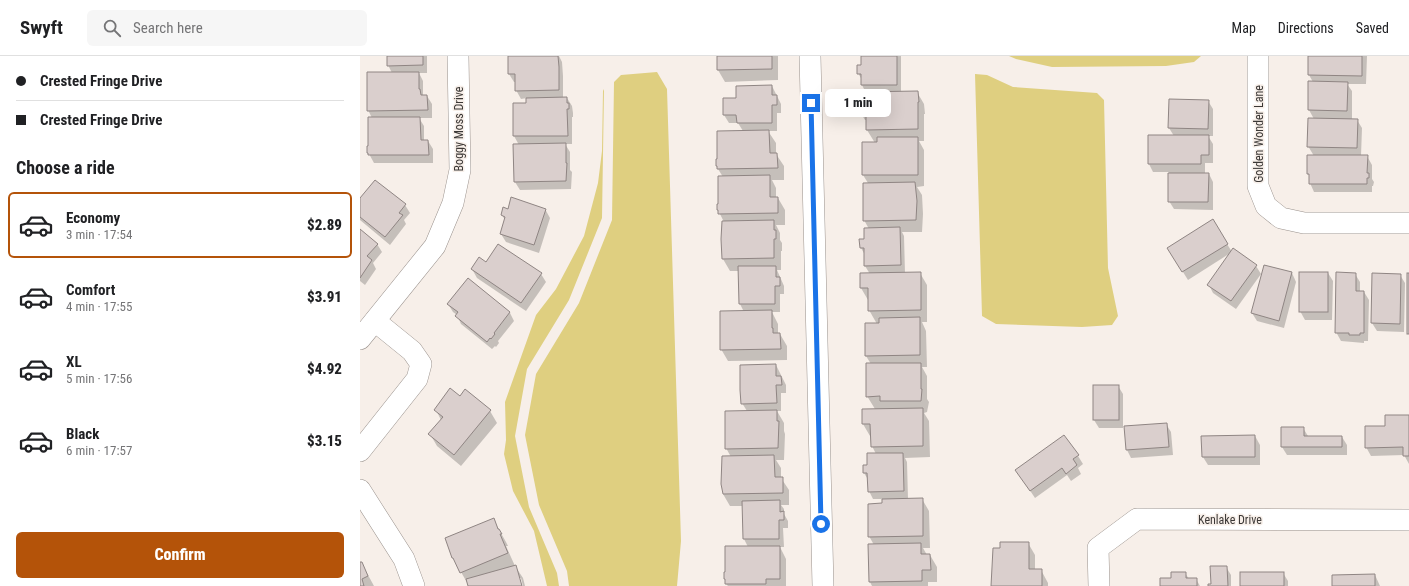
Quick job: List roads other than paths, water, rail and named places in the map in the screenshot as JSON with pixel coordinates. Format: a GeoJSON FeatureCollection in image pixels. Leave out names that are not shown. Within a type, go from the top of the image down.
{"type":"FeatureCollection","features":[{"type":"Feature","properties":{"kind":"street","name":"Boggy Moss Drive"},"geometry":{"type":"LineString","coordinates":[[360,339],[435,246],[453,203],[460,170],[458,56]]}},
{"type":"Feature","properties":{"kind":"street"},"geometry":{"type":"LineString","coordinates":[[810,56],[823,586]]}},
{"type":"Feature","properties":{"kind":"street","name":"Golden Wonder Lane"},"geometry":{"type":"LineString","coordinates":[[1258,56],[1258,186],[1266,206],[1281,218],[1304,223],[1409,223]]}},
{"type":"Feature","properties":{"kind":"street"},"geometry":{"type":"LineString","coordinates":[[360,452],[417,379],[421,364],[412,351],[375,321]]}},
{"type":"Feature","properties":{"kind":"street"},"geometry":{"type":"LineString","coordinates":[[360,490],[404,559],[414,586]]}},
{"type":"Feature","properties":{"kind":"street","name":"Kenlake Drive"},"geometry":{"type":"LineString","coordinates":[[1099,586],[1098,548],[1138,519],[1409,520]]}}]}
